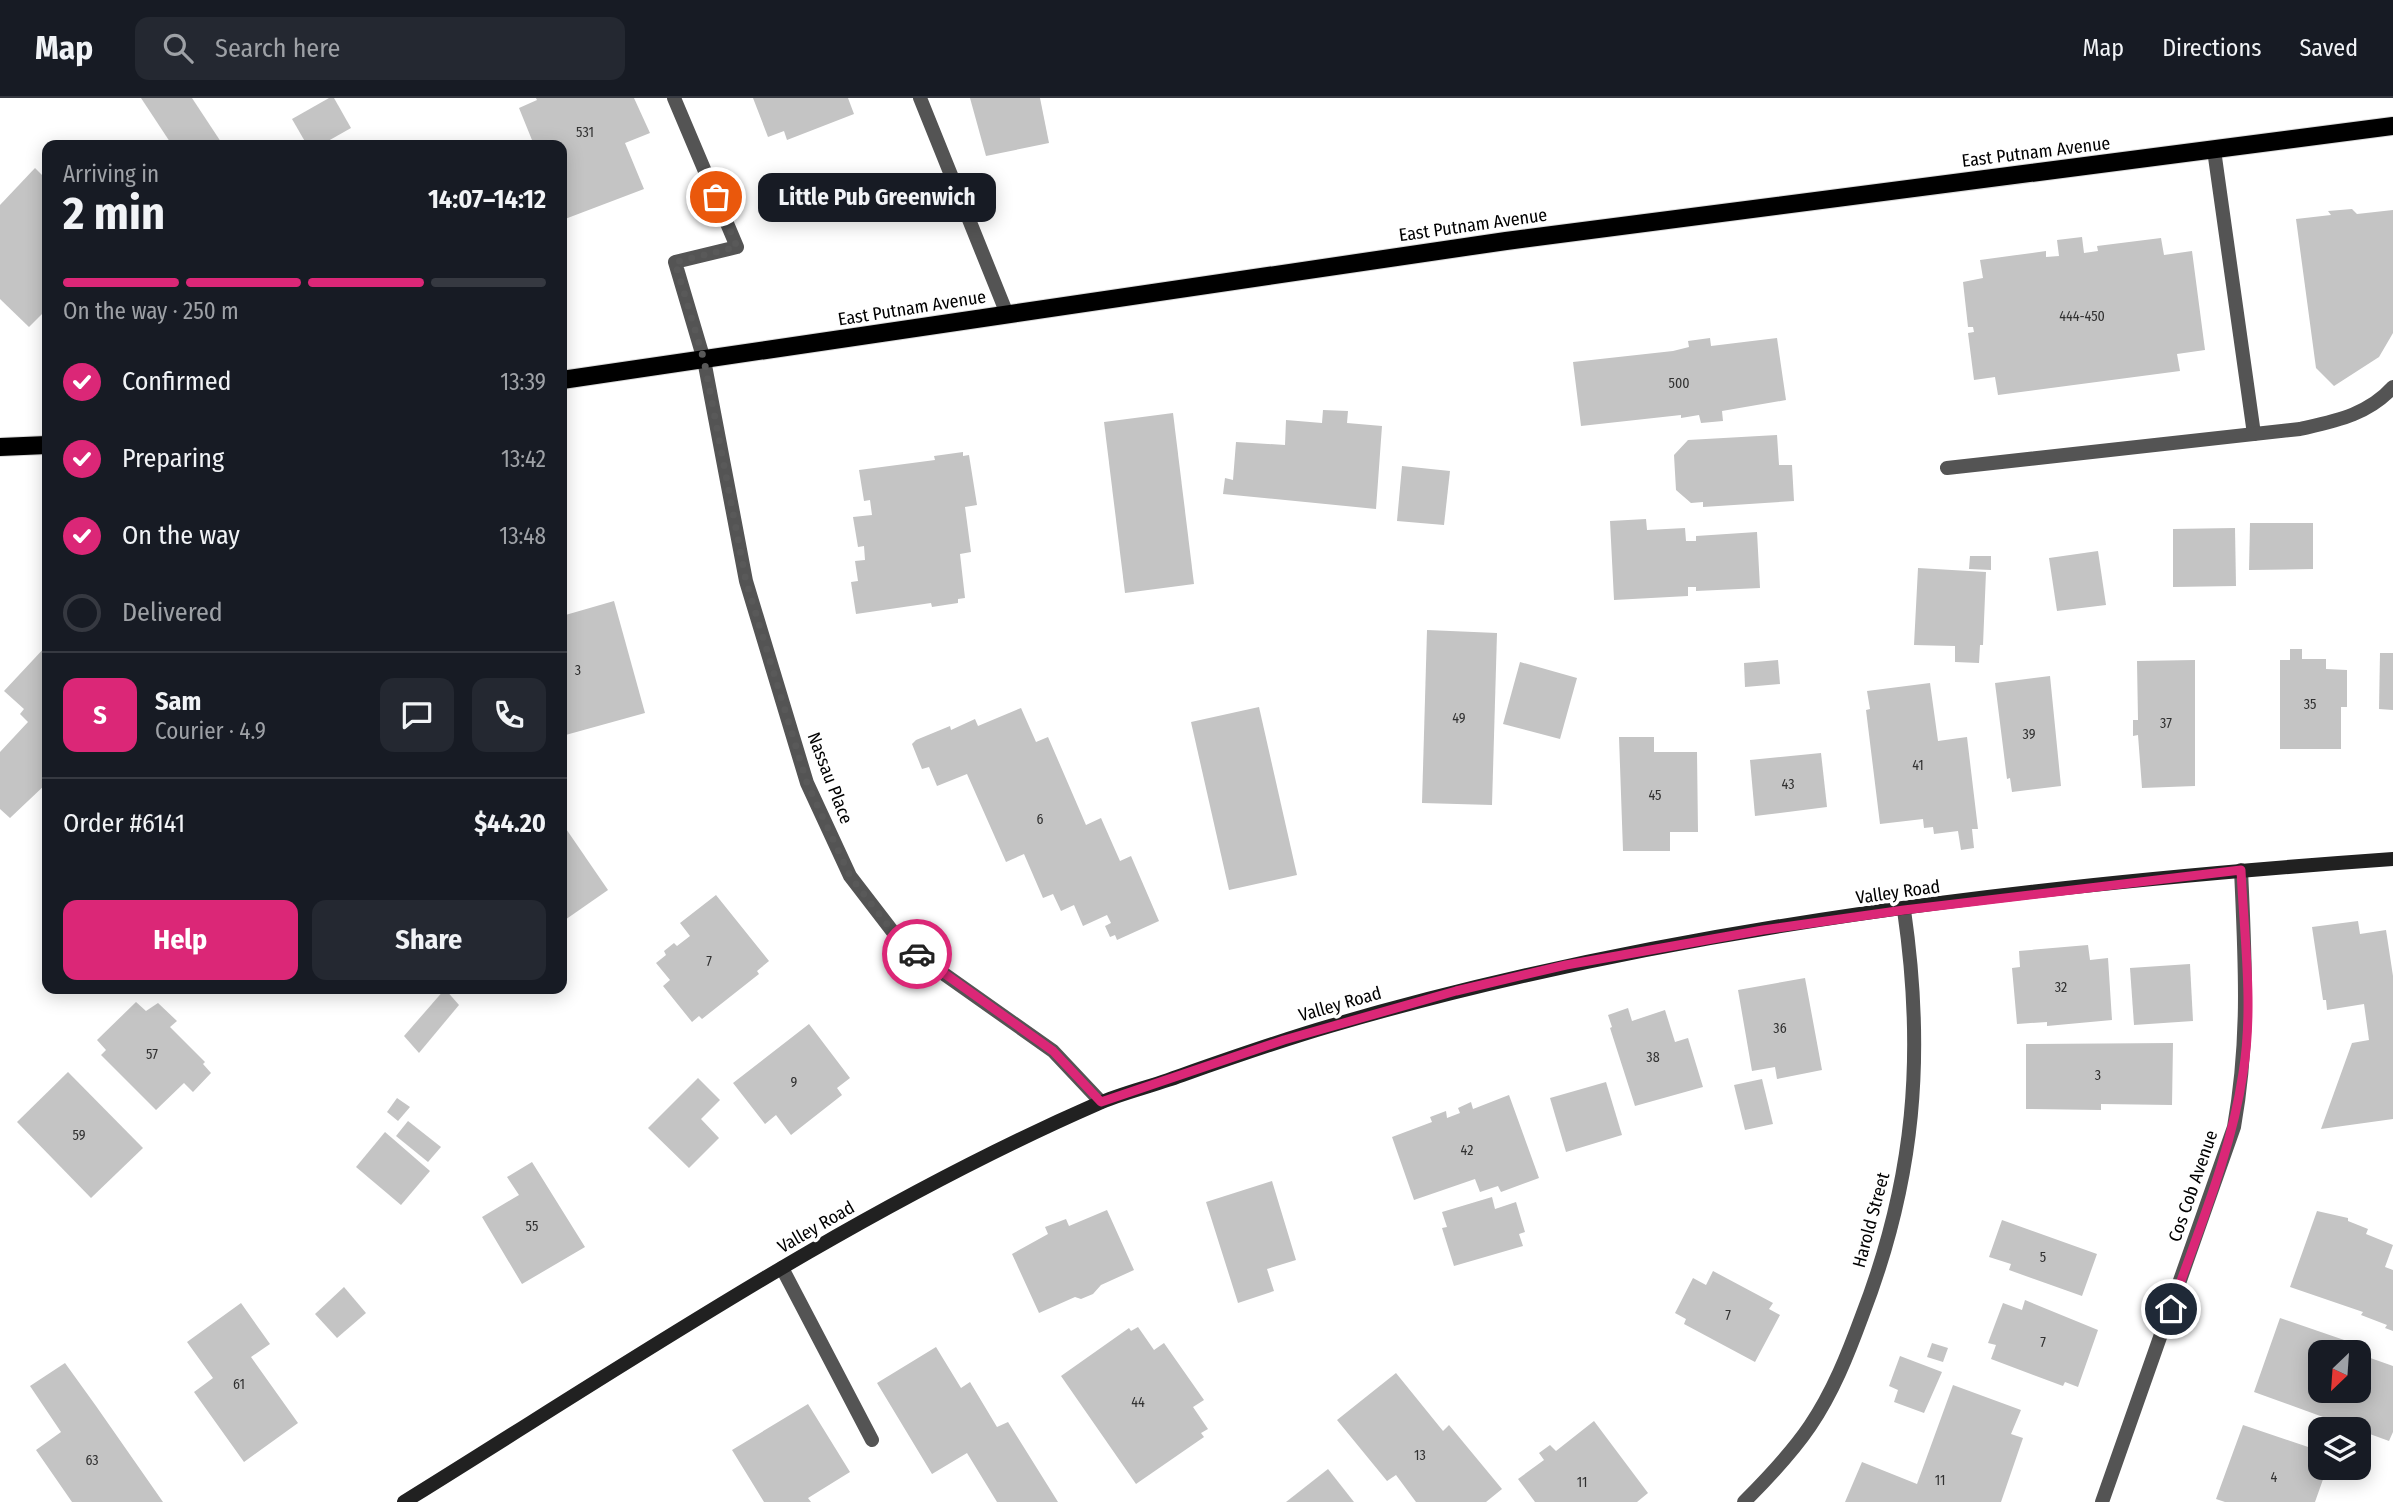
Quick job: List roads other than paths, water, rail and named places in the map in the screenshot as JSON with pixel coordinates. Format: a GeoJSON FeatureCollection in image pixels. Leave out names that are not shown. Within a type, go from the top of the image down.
{"type":"FeatureCollection","features":[{"type":"Feature","properties":{"kind":"main road","name":"East Putnam Avenue"},"geometry":{"type":"LineString","coordinates":[[567,379],[1519,240],[2393,126]]}},
{"type":"Feature","properties":{"kind":"main road"},"geometry":{"type":"LineString","coordinates":[[0,447],[42,445]]}},
{"type":"Feature","properties":{"kind":"main road","name":"Valley Road"},"geometry":{"type":"LineString","coordinates":[[404,1502],[660,1340],[923,1189],[1101,1102],[1284,1040],[1468,988],[1566,965],[1763,930],[1904,910],[2241,870],[2393,859]]}},
{"type":"Feature","properties":{"kind":"street","name":"Nassau Place"},"geometry":{"type":"LineString","coordinates":[[674,98],[737,247],[675,262],[704,360],[746,581],[807,783],[850,876],[903,945],[1053,1051],[1101,1102]]}},
{"type":"Feature","properties":{"kind":"street"},"geometry":{"type":"LineString","coordinates":[[920,98],[1007,314]]}},
{"type":"Feature","properties":{"kind":"street"},"geometry":{"type":"LineString","coordinates":[[2214,150],[2254,434]]}},
{"type":"Feature","properties":{"kind":"street"},"geometry":{"type":"LineString","coordinates":[[1947,468],[2254,434],[2350,418],[2385,396],[2393,387]]}},
{"type":"Feature","properties":{"kind":"street","name":"Cos Cob Avenue"},"geometry":{"type":"LineString","coordinates":[[2102,1502],[2234,1127],[2244,1070],[2247,1004],[2241,870]]}},
{"type":"Feature","properties":{"kind":"street","name":"Harold Street"},"geometry":{"type":"LineString","coordinates":[[1744,1502],[1776,1471],[1810,1426],[1842,1369],[1871,1295],[1898,1205],[1911,1136],[1915,1069],[1914,979],[1904,910]]}},
{"type":"Feature","properties":{"kind":"street"},"geometry":{"type":"LineString","coordinates":[[782,1268],[872,1440]]}},
{"type":"Feature","properties":{"kind":"place","name":"Little Pub Greenwich"},"geometry":{"type":"Point","coordinates":[716,197]}}]}
